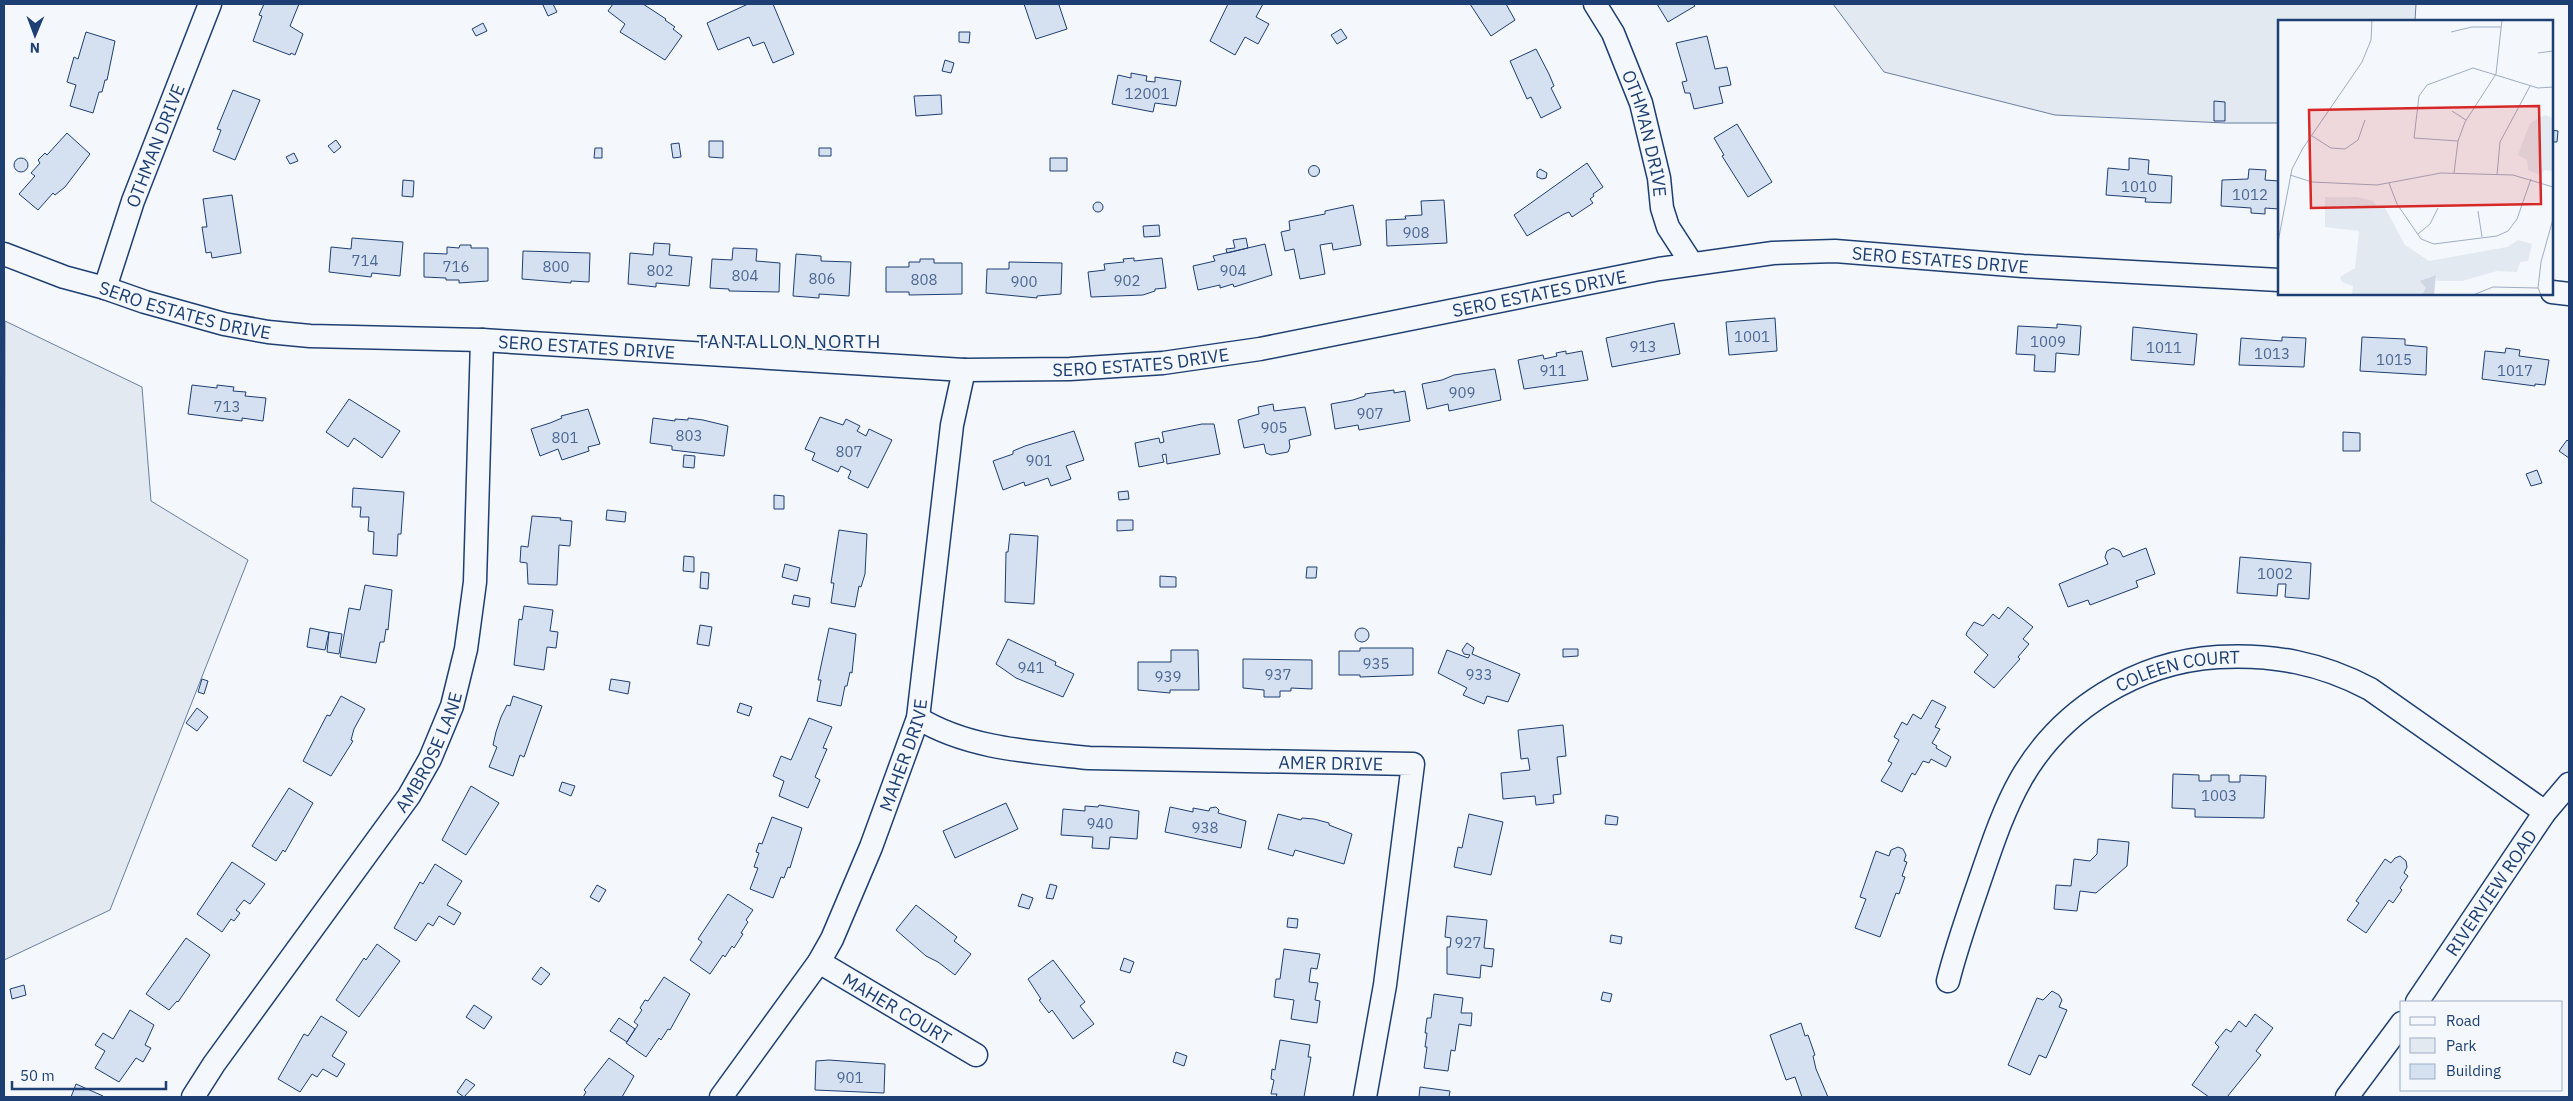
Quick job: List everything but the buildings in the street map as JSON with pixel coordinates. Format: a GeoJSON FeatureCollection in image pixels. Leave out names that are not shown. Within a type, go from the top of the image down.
{"type":"FeatureCollection","features":[{"type":"Feature","properties":{"kind":"street","name":"OTHMAN DRIVE"},"geometry":{"type":"LineString","coordinates":[[105,288],[133,201],[210,4]]}},
{"type":"Feature","properties":{"kind":"street","name":"OTHMAN DRIVE"},"geometry":{"type":"LineString","coordinates":[[1595,4],[1612,33],[1640,103],[1659,178],[1662,208],[1668,228],[1692,264]]}},
{"type":"Feature","properties":{"kind":"street","name":"SERO ESTATES DRIVE"},"geometry":{"type":"LineString","coordinates":[[4,254],[64,277],[163,307],[224,324],[268,332],[310,336],[482,340],[964,370],[1070,369],[1173,362],[1268,347],[1692,264],[1772,253],[1835,251],[2023,266],[2278,280]]}},
{"type":"Feature","properties":{"kind":"street"},"geometry":{"type":"LineString","coordinates":[[2553,292],[2569,294]]}},
{"type":"Feature","properties":{"kind":"street","name":"AMBROSE LANE"},"geometry":{"type":"LineString","coordinates":[[193,1097],[214,1064],[410,796],[430,759],[452,706],[466,649],[474,582],[482,340]]}},
{"type":"Feature","properties":{"kind":"street","name":"MAHER DRIVE"},"geometry":{"type":"LineString","coordinates":[[721,1097],[819,962],[832,939],[871,847],[918,718],[952,426],[964,370]]}},
{"type":"Feature","properties":{"kind":"street","name":"COLEEN COURT"},"geometry":{"type":"LineString","coordinates":[[1948,981],[1958,944],[2003,815],[2021,779],[2039,752],[2059,728],[2111,689],[2142,674],[2182,662],[2240,656],[2266,657],[2293,660],[2343,675],[2370,689],[2545,812]]}},
{"type":"Feature","properties":{"kind":"street","name":"AMER DRIVE"},"geometry":{"type":"LineString","coordinates":[[918,718],[929,725],[978,742],[1033,752],[1089,758],[1413,764],[1385,985],[1365,1097]]}},
{"type":"Feature","properties":{"kind":"street","name":"RIVERVIEW ROAD"},"geometry":{"type":"LineString","coordinates":[[2418,1001],[2545,812],[2569,784]]}},
{"type":"Feature","properties":{"kind":"street","name":"MAHER COURT"},"geometry":{"type":"LineString","coordinates":[[819,962],[976,1055]]}},
{"type":"Feature","properties":{"kind":"street"},"geometry":{"type":"LineString","coordinates":[[2347,1097],[2400,1026]]}},
{"type":"Feature","properties":{"kind":"green space"},"geometry":{"type":"Polygon","coordinates":[[[1833,4],[2416,4],[2415,20],[2278,20],[2278,123],[2225,123],[2055,115],[1884,72],[1833,4]]]}},
{"type":"Feature","properties":{"kind":"green space"},"geometry":{"type":"Polygon","coordinates":[[[5,321],[142,387],[151,501],[248,560],[110,910],[4,960],[5,321]]]}},
{"type":"Feature","properties":{"kind":"district","name":"TANTALLON NORTH"},"geometry":{"type":"Point","coordinates":[789,341]}}]}
